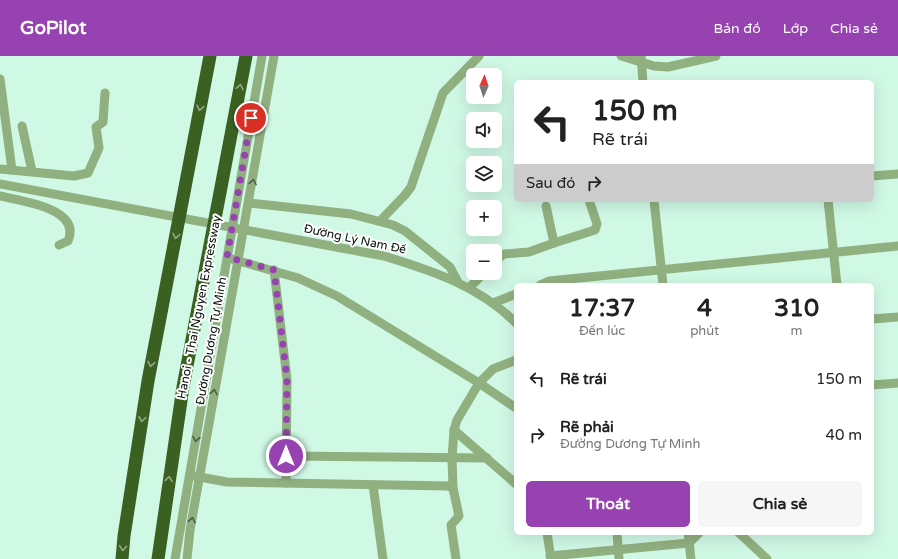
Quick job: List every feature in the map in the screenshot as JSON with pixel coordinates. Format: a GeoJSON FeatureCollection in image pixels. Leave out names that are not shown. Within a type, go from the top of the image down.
{"type":"FeatureCollection","features":[{"type":"Feature","properties":{"kind":"highway"},"geometry":{"type":"LineString","coordinates":[[122,559],[124,536],[148,381],[210,56]]}},
{"type":"Feature","properties":{"kind":"highway","name":"Hanoi - Thai Nguyen Expressway"},"geometry":{"type":"LineString","coordinates":[[158,559],[183,387],[246,56]]}},
{"type":"Feature","properties":{"kind":"street","name":"Đường Dương Tự Minh"},"geometry":{"type":"LineString","coordinates":[[175,559],[262,56]]}},
{"type":"Feature","properties":{"kind":"street","name":"Đường Dương Tự Minh"},"geometry":{"type":"LineString","coordinates":[[187,559],[199,477],[274,56]]}},
{"type":"Feature","properties":{"kind":"street"},"geometry":{"type":"LineString","coordinates":[[380,221],[411,187],[443,93],[479,56]]}},
{"type":"Feature","properties":{"kind":"street"},"geometry":{"type":"LineString","coordinates":[[621,56],[641,58],[654,66],[668,67],[716,56]]}},
{"type":"Feature","properties":{"kind":"street"},"geometry":{"type":"LineString","coordinates":[[641,58],[643,80]]}},
{"type":"Feature","properties":{"kind":"street"},"geometry":{"type":"LineString","coordinates":[[0,79],[12,170]]}},
{"type":"Feature","properties":{"kind":"street"},"geometry":{"type":"LineString","coordinates":[[0,169],[74,176],[88,172],[98,154],[99,144],[95,129],[103,122],[105,92]]}},
{"type":"Feature","properties":{"kind":"street"},"geometry":{"type":"LineString","coordinates":[[22,126],[32,171]]}},
{"type":"Feature","properties":{"kind":"street"},"geometry":{"type":"LineString","coordinates":[[874,176],[898,174]]}},
{"type":"Feature","properties":{"kind":"street","name":"Đường Lý Nam Đế"},"geometry":{"type":"LineString","coordinates":[[0,184],[384,256],[435,272],[470,287],[493,303],[514,321]]}},
{"type":"Feature","properties":{"kind":"street"},"geometry":{"type":"LineString","coordinates":[[0,196],[58,212],[69,224],[70,230],[68,241],[59,245]]}},
{"type":"Feature","properties":{"kind":"street"},"geometry":{"type":"LineString","coordinates":[[502,256],[504,254],[529,252],[595,230],[597,224],[590,202]]}},
{"type":"Feature","properties":{"kind":"street"},"geometry":{"type":"LineString","coordinates":[[654,202],[663,283]]}},
{"type":"Feature","properties":{"kind":"street"},"geometry":{"type":"LineString","coordinates":[[828,202],[837,283]]}},
{"type":"Feature","properties":{"kind":"street"},"geometry":{"type":"LineString","coordinates":[[249,203],[351,214],[380,221],[400,228],[450,267],[458,282]]}},
{"type":"Feature","properties":{"kind":"street"},"geometry":{"type":"LineString","coordinates":[[546,206],[554,243]]}},
{"type":"Feature","properties":{"kind":"street"},"geometry":{"type":"LineString","coordinates":[[544,283],[549,281],[661,271],[898,246]]}},
{"type":"Feature","properties":{"kind":"street"},"geometry":{"type":"LineString","coordinates":[[227,257],[298,278],[337,296],[479,383],[514,407]]}},
{"type":"Feature","properties":{"kind":"street"},"geometry":{"type":"LineString","coordinates":[[274,270],[287,379],[286,483]]}},
{"type":"Feature","properties":{"kind":"street"},"geometry":{"type":"LineString","coordinates":[[470,287],[477,280]]}},
{"type":"Feature","properties":{"kind":"street"},"geometry":{"type":"LineString","coordinates":[[493,303],[514,295]]}},
{"type":"Feature","properties":{"kind":"street"},"geometry":{"type":"LineString","coordinates":[[874,319],[898,317]]}},
{"type":"Feature","properties":{"kind":"street"},"geometry":{"type":"LineString","coordinates":[[456,559],[451,525],[459,516],[453,488],[452,458],[454,430],[457,420],[479,383],[493,369],[514,361]]}},
{"type":"Feature","properties":{"kind":"street"},"geometry":{"type":"LineString","coordinates":[[874,385],[898,383]]}},
{"type":"Feature","properties":{"kind":"street"},"geometry":{"type":"LineString","coordinates":[[454,430],[514,482]]}},
{"type":"Feature","properties":{"kind":"street"},"geometry":{"type":"LineString","coordinates":[[286,456],[487,458]]}},
{"type":"Feature","properties":{"kind":"street"},"geometry":{"type":"LineString","coordinates":[[189,475],[223,481],[448,486],[453,488]]}},
{"type":"Feature","properties":{"kind":"street"},"geometry":{"type":"LineString","coordinates":[[373,485],[383,559]]}},
{"type":"Feature","properties":{"kind":"street"},"geometry":{"type":"LineString","coordinates":[[547,535],[551,557],[618,548],[689,543],[697,535]]}},
{"type":"Feature","properties":{"kind":"street"},"geometry":{"type":"LineString","coordinates":[[617,535],[619,559]]}},
{"type":"Feature","properties":{"kind":"street"},"geometry":{"type":"LineString","coordinates":[[688,535],[691,559]]}},
{"type":"Feature","properties":{"kind":"street"},"geometry":{"type":"LineString","coordinates":[[741,535],[767,559]]}},
{"type":"Feature","properties":{"kind":"route"},"geometry":{"type":"LineString","coordinates":[[251,118],[227,257],[274,270],[287,379],[286,456]]}}]}
